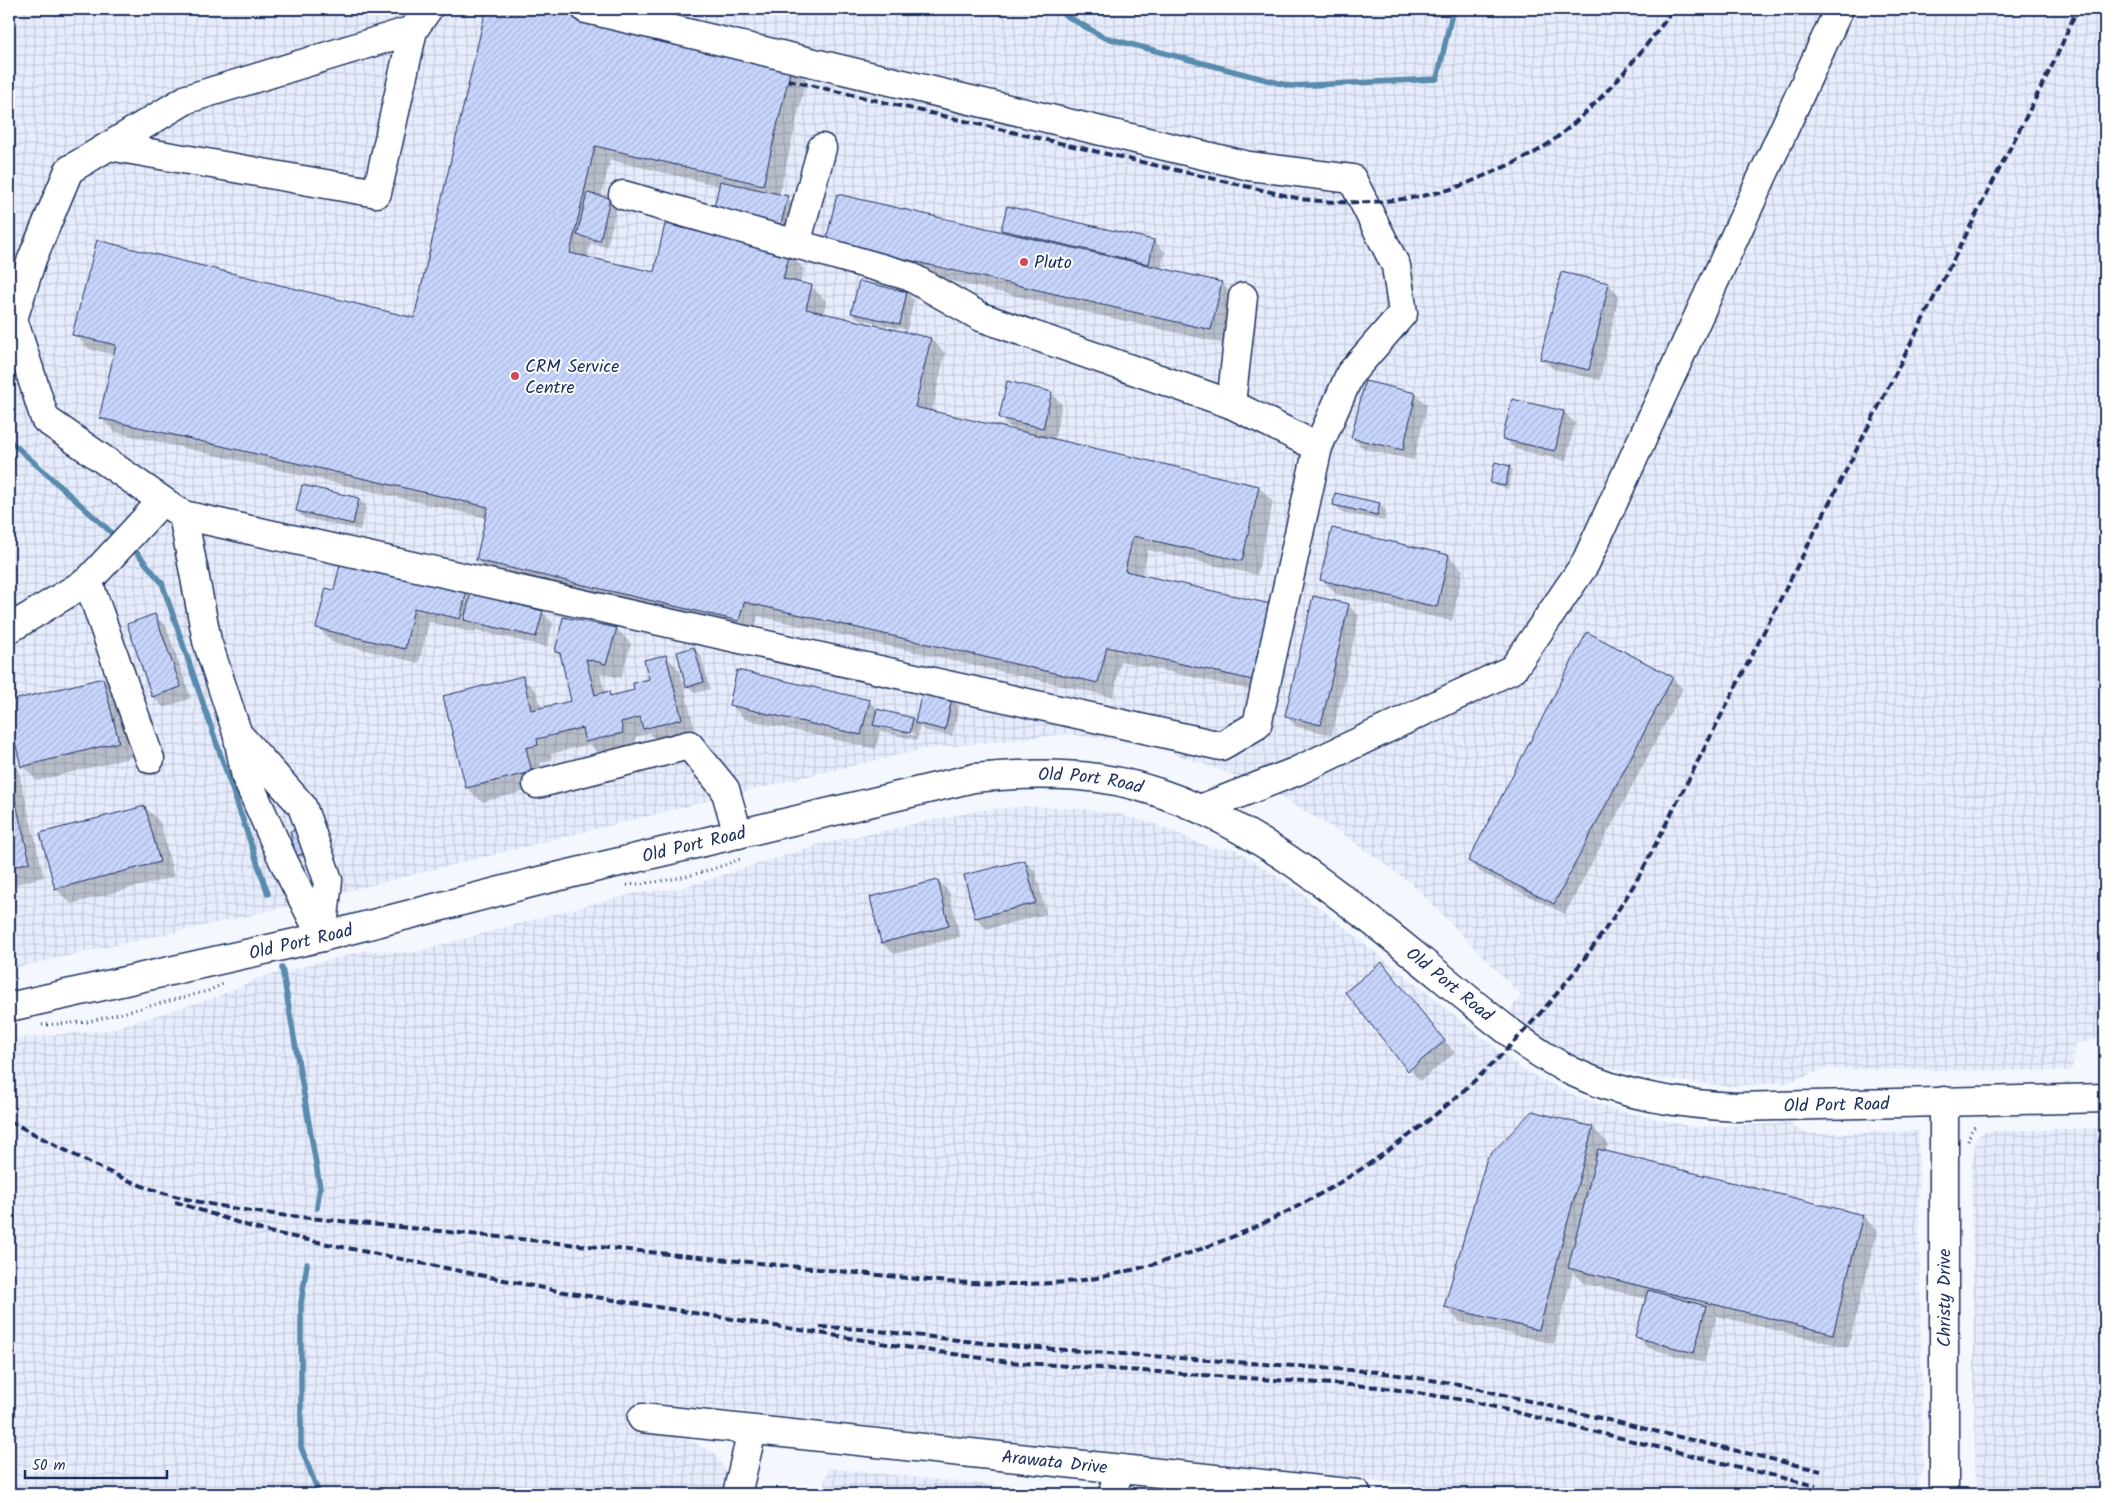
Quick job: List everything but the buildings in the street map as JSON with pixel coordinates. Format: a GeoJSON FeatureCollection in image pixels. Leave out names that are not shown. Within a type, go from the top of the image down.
{"type":"FeatureCollection","features":[{"type":"Feature","properties":{"kind":"street"},"geometry":{"type":"LineString","coordinates":[[420,20],[187,99],[69,170],[32,259],[12,319],[18,369],[45,419],[173,508],[1221,746],[1257,725],[1318,448],[1350,374],[1403,313],[1396,266],[1352,179],[1249,166],[586,9]]}},
{"type":"Feature","properties":{"kind":"street"},"geometry":{"type":"LineString","coordinates":[[1200,809],[1297,771],[1513,669],[1585,564],[1839,9]]}},
{"type":"Feature","properties":{"kind":"street"},"geometry":{"type":"LineString","coordinates":[[109,146],[377,193],[420,20]]}},
{"type":"Feature","properties":{"kind":"street"},"geometry":{"type":"LineString","coordinates":[[796,244],[822,148]]}},
{"type":"Feature","properties":{"kind":"street"},"geometry":{"type":"LineString","coordinates":[[624,195],[909,276],[981,317],[1231,404],[1318,448]]}},
{"type":"Feature","properties":{"kind":"street"},"geometry":{"type":"LineString","coordinates":[[1231,404],[1243,297]]}},
{"type":"Feature","properties":{"kind":"street"},"geometry":{"type":"LineString","coordinates":[[9,629],[88,581],[173,508]]}},
{"type":"Feature","properties":{"kind":"street"},"geometry":{"type":"LineString","coordinates":[[173,508],[207,641],[237,732],[246,777],[284,862],[322,937]]}},
{"type":"Feature","properties":{"kind":"street"},"geometry":{"type":"LineString","coordinates":[[88,581],[150,759]]}},
{"type":"Feature","properties":{"kind":"street"},"geometry":{"type":"LineString","coordinates":[[237,732],[302,806],[328,880],[322,937]]}},
{"type":"Feature","properties":{"kind":"street"},"geometry":{"type":"LineString","coordinates":[[537,784],[689,745],[725,789],[743,845]]}},
{"type":"Feature","properties":{"kind":"street","name":"Old Port Road"},"geometry":{"type":"LineString","coordinates":[[9,1007],[322,937],[539,882],[743,845],[974,778],[1023,773],[1068,775],[1121,782],[1200,809],[1267,844],[1373,922],[1546,1058],[1575,1073],[1636,1094],[1701,1105],[1736,1107],[2105,1098]]}},
{"type":"Feature","properties":{"kind":"street","name":"Christy Drive"},"geometry":{"type":"LineString","coordinates":[[1944,1101],[1944,1494]]}},
{"type":"Feature","properties":{"kind":"street","name":"Arawata Drive"},"geometry":{"type":"LineString","coordinates":[[642,1418],[752,1431],[1116,1482],[1357,1494]]}},
{"type":"Feature","properties":{"kind":"street"},"geometry":{"type":"LineString","coordinates":[[737,1494],[752,1431]]}},
{"type":"Feature","properties":{"kind":"path"},"geometry":{"type":"LineString","coordinates":[[624,886],[656,883],[697,873],[743,845]]}},
{"type":"Feature","properties":{"kind":"path"},"geometry":{"type":"LineString","coordinates":[[32,1025],[87,1022],[208,991],[230,981]]}},
{"type":"Feature","properties":{"kind":"path"},"geometry":{"type":"LineString","coordinates":[[1968,1149],[1968,1140],[1972,1129],[1982,1121]]}},
{"type":"Feature","properties":{"kind":"shaded area"},"geometry":{"type":"Polygon","coordinates":[[[9,9],[2105,9],[2105,1037],[2076,1044],[2072,1071],[1825,1069],[1786,1083],[1725,1086],[1648,1077],[1598,1065],[1553,1047],[1535,1036],[1509,1012],[1521,995],[1412,884],[1346,836],[1276,794],[1220,770],[1152,746],[1068,734],[925,749],[808,776],[252,915],[9,969],[9,9]]]}},
{"type":"Feature","properties":{"kind":"shaded area"},"geometry":{"type":"Polygon","coordinates":[[[1027,806],[1075,808],[1119,814],[1157,825],[1212,848],[1233,848],[1296,889],[1525,1071],[1578,1097],[1616,1110],[1693,1127],[1790,1124],[1807,1134],[1918,1131],[1923,1472],[1913,1494],[1498,1494],[641,1401],[638,1432],[686,1439],[715,1453],[728,1475],[727,1494],[9,1494],[9,1039],[108,1030],[214,998],[262,977],[364,951],[415,952],[637,893],[681,888],[824,843],[981,810],[1027,806]]]}},
{"type":"Feature","properties":{"kind":"shaded area"},"geometry":{"type":"Polygon","coordinates":[[[2105,1128],[2105,1494],[1976,1494],[1971,1170],[1977,1136],[1988,1131],[2105,1128]]]}},
{"type":"Feature","properties":{"kind":"shaded area"},"geometry":{"type":"Polygon","coordinates":[[[828,1468],[1074,1494],[822,1494],[828,1468]]]}},
{"type":"Feature","properties":{"kind":"waterway"},"geometry":{"type":"LineString","coordinates":[[1055,9],[1103,37],[1290,86],[1437,79],[1453,9]]}},
{"type":"Feature","properties":{"kind":"waterway"},"geometry":{"type":"LineString","coordinates":[[9,440],[113,534]]}},
{"type":"Feature","properties":{"kind":"waterway"},"geometry":{"type":"LineString","coordinates":[[133,548],[162,583],[268,894]]}},
{"type":"Feature","properties":{"kind":"waterway"},"geometry":{"type":"LineString","coordinates":[[282,968],[320,1187],[317,1208]]}},
{"type":"Feature","properties":{"kind":"waterway"},"geometry":{"type":"LineString","coordinates":[[307,1264],[301,1303],[301,1447],[319,1494]]}},
{"type":"Feature","properties":{"kind":"railway"},"geometry":{"type":"LineString","coordinates":[[472,9],[485,12]]}},
{"type":"Feature","properties":{"kind":"railway"},"geometry":{"type":"LineString","coordinates":[[788,80],[1301,199],[1373,202],[1427,195],[1457,187],[1518,161],[1545,146],[1569,128],[1602,96],[1674,9]]}},
{"type":"Feature","properties":{"kind":"railway"},"geometry":{"type":"LineString","coordinates":[[9,1121],[125,1179],[182,1198],[221,1206],[280,1215],[948,1282],[1047,1283],[1106,1276],[1189,1253],[1269,1220],[1345,1179],[1416,1130],[1482,1074],[1542,1011],[1595,944],[1642,871],[2055,60],[2077,9]]}},
{"type":"Feature","properties":{"kind":"railway"},"geometry":{"type":"LineString","coordinates":[[175,1202],[264,1231],[558,1291],[912,1348],[1009,1362],[1379,1387],[1470,1401],[1816,1486]]}},
{"type":"Feature","properties":{"kind":"railway"},"geometry":{"type":"LineString","coordinates":[[820,1327],[861,1329],[1010,1346],[1378,1372],[1458,1384],[1821,1471]]}},
{"type":"Feature","properties":{"kind":"place","name":"Pluto"},"geometry":{"type":"Point","coordinates":[1024,262]}},
{"type":"Feature","properties":{"kind":"place","name":"CRM Service Centre"},"geometry":{"type":"Point","coordinates":[515,376]}}]}
